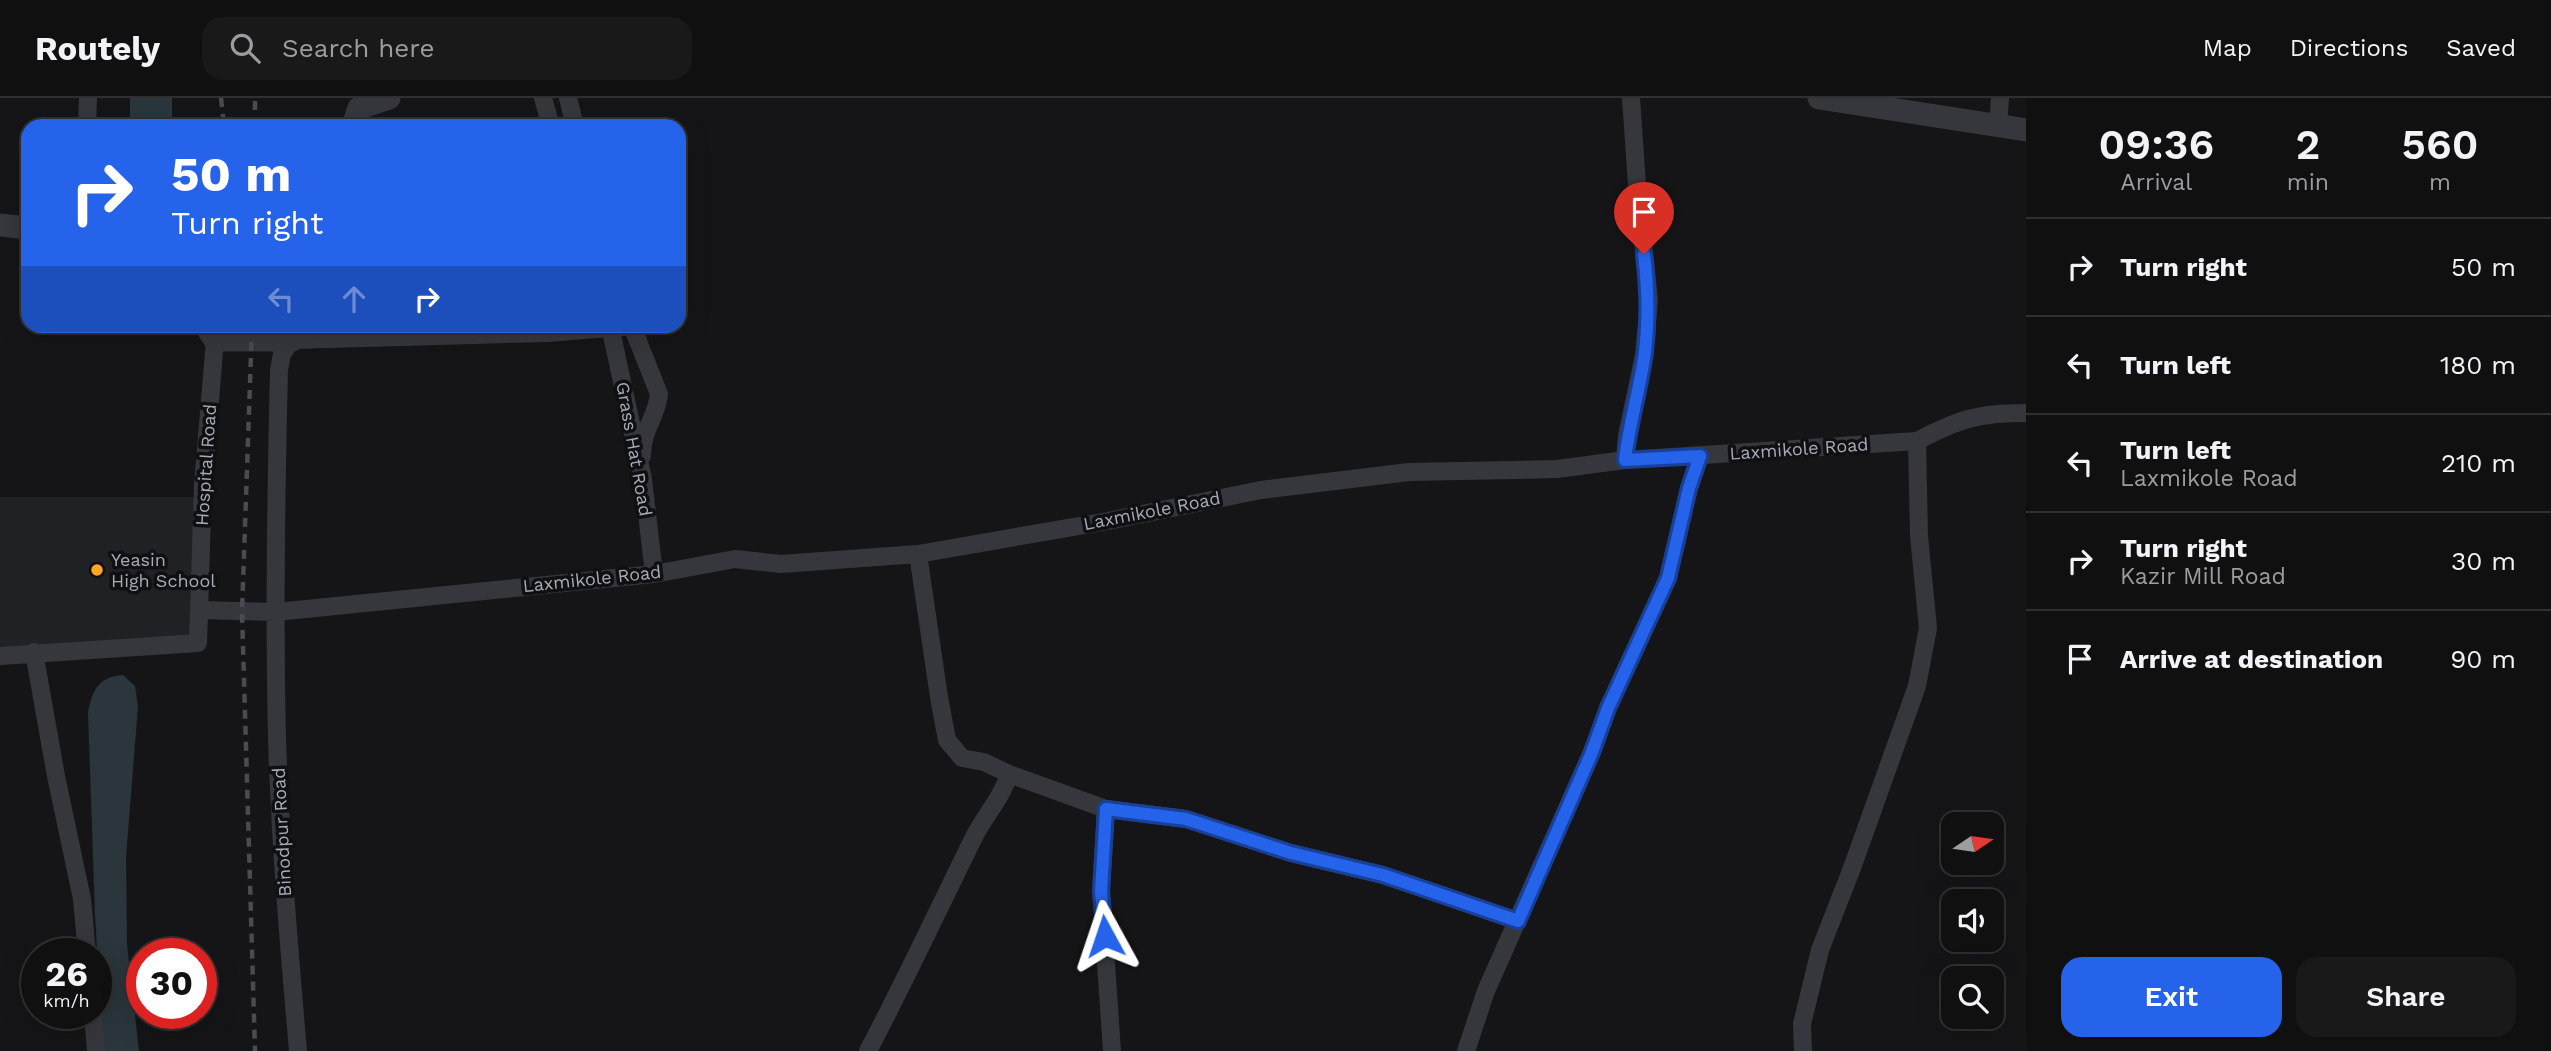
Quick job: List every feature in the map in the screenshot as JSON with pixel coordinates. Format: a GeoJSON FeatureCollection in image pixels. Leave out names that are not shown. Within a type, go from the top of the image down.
{"type":"FeatureCollection","features":[{"type":"Feature","properties":{"kind":"street"},"geometry":{"type":"LineString","coordinates":[[87,119],[88,98]]}},
{"type":"Feature","properties":{"kind":"street"},"geometry":{"type":"LineString","coordinates":[[357,111],[389,98]]}},
{"type":"Feature","properties":{"kind":"street"},"geometry":{"type":"LineString","coordinates":[[544,98],[549,119]]}},
{"type":"Feature","properties":{"kind":"street"},"geometry":{"type":"LineString","coordinates":[[568,98],[573,119]]}},
{"type":"Feature","properties":{"kind":"street"},"geometry":{"type":"LineString","coordinates":[[1625,460],[1644,355],[1649,300],[1630,98]]}},
{"type":"Feature","properties":{"kind":"street"},"geometry":{"type":"LineString","coordinates":[[1819,98],[2026,130]]}},
{"type":"Feature","properties":{"kind":"street"},"geometry":{"type":"LineString","coordinates":[[1998,127],[2000,98]]}},
{"type":"Feature","properties":{"kind":"street"},"geometry":{"type":"LineString","coordinates":[[0,225],[21,227]]}},
{"type":"Feature","properties":{"kind":"street"},"geometry":{"type":"LineString","coordinates":[[211,333],[549,333]]}},
{"type":"Feature","properties":{"kind":"street","name":"Hospital Road"},"geometry":{"type":"LineString","coordinates":[[0,656],[195,644],[198,641],[211,333]]}},
{"type":"Feature","properties":{"kind":"street","name":"Binodpur Road"},"geometry":{"type":"LineString","coordinates":[[298,1051],[287,929],[277,739],[276,611],[279,370],[282,354],[300,333]]}},
{"type":"Feature","properties":{"kind":"street","name":"Grass Hat Road"},"geometry":{"type":"LineString","coordinates":[[612,333],[643,479],[654,574]]}},
{"type":"Feature","properties":{"kind":"street"},"geometry":{"type":"LineString","coordinates":[[635,333],[659,394],[659,404],[642,440],[643,479]]}},
{"type":"Feature","properties":{"kind":"street","name":"Laxmikole Road"},"geometry":{"type":"LineString","coordinates":[[199,610],[276,611],[654,574],[735,559],[781,564],[918,554],[1108,521],[1261,490],[1409,472],[1557,469],[1625,460],[1917,441],[1950,424],[1988,413],[2026,413]]}},
{"type":"Feature","properties":{"kind":"street"},"geometry":{"type":"LineString","coordinates":[[1803,1051],[1802,1024],[1820,950],[1852,869],[1917,686],[1928,628],[1919,536],[1917,441]]}},
{"type":"Feature","properties":{"kind":"street"},"geometry":{"type":"LineString","coordinates":[[1466,1051],[1486,991],[1592,752],[1608,708],[1668,578],[1689,488],[1700,456]]}},
{"type":"Feature","properties":{"kind":"street"},"geometry":{"type":"LineString","coordinates":[[918,554],[947,740],[962,758],[984,762],[1009,774],[1106,809],[1186,819],[1291,853],[1383,875],[1518,921]]}},
{"type":"Feature","properties":{"kind":"street"},"geometry":{"type":"LineString","coordinates":[[34,652],[82,899],[86,938]]}},
{"type":"Feature","properties":{"kind":"street"},"geometry":{"type":"LineString","coordinates":[[868,1051],[974,837],[1005,786],[1009,774]]}},
{"type":"Feature","properties":{"kind":"street"},"geometry":{"type":"LineString","coordinates":[[1106,809],[1101,891],[1112,1051]]}},
{"type":"Feature","properties":{"kind":"street"},"geometry":{"type":"LineString","coordinates":[[94,1029],[96,1051]]}},
{"type":"Feature","properties":{"kind":"shaded area"},"geometry":{"type":"Polygon","coordinates":[[[130,98],[172,98],[172,119],[130,119],[130,98]]]}},
{"type":"Feature","properties":{"kind":"shaded area","name":"Yeasin High School"},"geometry":{"type":"Polygon","coordinates":[[[0,497],[198,497],[192,642],[0,653],[0,497]]]}},
{"type":"Feature","properties":{"kind":"shaded area"},"geometry":{"type":"Polygon","coordinates":[[[123,675],[135,686],[138,707],[126,857],[126,1029],[137,1029],[139,1051],[103,1051],[102,1029],[112,1029],[112,938],[96,938],[88,713],[98,686],[114,676],[123,675]]]}},
{"type":"Feature","properties":{"kind":"railway"},"geometry":{"type":"LineString","coordinates":[[221,98],[223,119]]}},
{"type":"Feature","properties":{"kind":"railway"},"geometry":{"type":"LineString","coordinates":[[255,98],[255,119]]}},
{"type":"Feature","properties":{"kind":"railway"},"geometry":{"type":"LineString","coordinates":[[252,333],[242,612],[255,1051]]}},
{"type":"Feature","properties":{"kind":"place","name":"Yeasin High School"},"geometry":{"type":"Point","coordinates":[97,570]}},
{"type":"Feature","properties":{"kind":"route"},"geometry":{"type":"LineString","coordinates":[[1105,936],[1101,891],[1106,809],[1186,819],[1291,853],[1383,875],[1518,921],[1592,752],[1608,708],[1668,578],[1689,488],[1700,456],[1625,460],[1644,355],[1649,300],[1644,254]]}}]}
